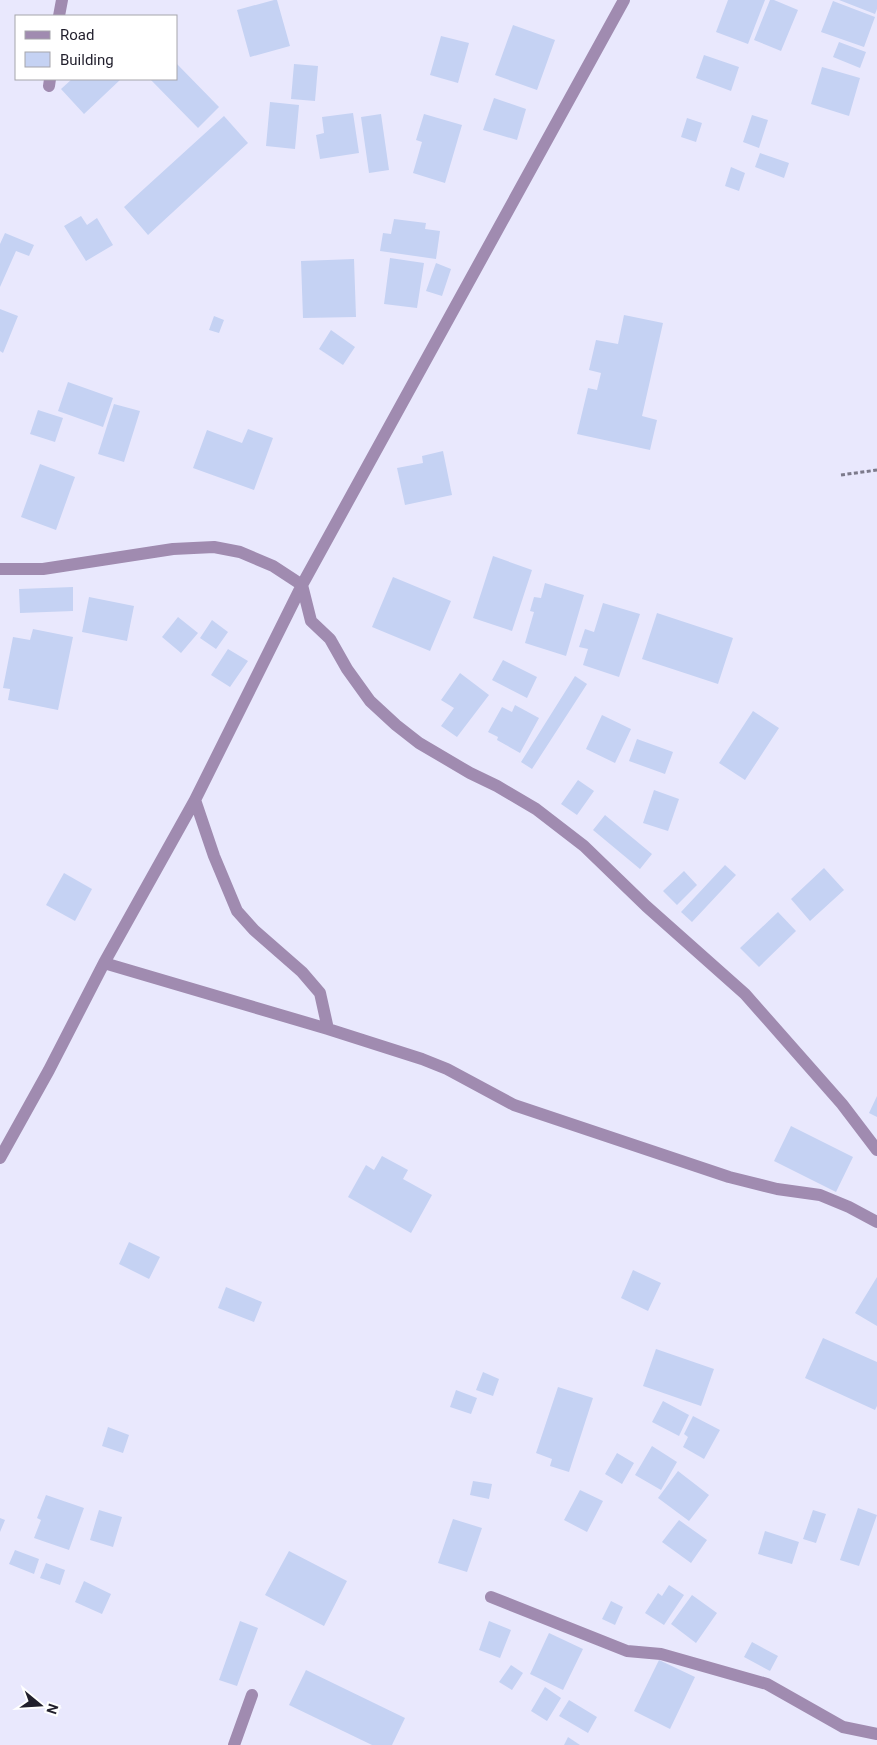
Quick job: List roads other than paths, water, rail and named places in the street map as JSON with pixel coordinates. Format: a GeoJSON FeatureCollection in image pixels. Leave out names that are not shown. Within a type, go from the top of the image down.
{"type":"FeatureCollection","features":[{"type":"Feature","properties":{"kind":"street"},"geometry":{"type":"LineString","coordinates":[[59,15],[62,0]]}},
{"type":"Feature","properties":{"kind":"street"},"geometry":{"type":"LineString","coordinates":[[0,1158],[50,1070],[104,963],[195,800],[302,585],[624,0]]}},
{"type":"Feature","properties":{"kind":"street"},"geometry":{"type":"LineString","coordinates":[[0,569],[43,569],[173,549],[214,547],[240,552],[272,566],[302,585],[311,621],[330,639],[347,669],[370,701],[419,743],[536,808],[584,846],[646,906],[745,994],[842,1104],[877,1150]]}},
{"type":"Feature","properties":{"kind":"street"},"geometry":{"type":"LineString","coordinates":[[195,800],[214,856],[237,911],[254,930],[302,972],[314,986],[320,994],[328,1029]]}},
{"type":"Feature","properties":{"kind":"street"},"geometry":{"type":"LineString","coordinates":[[104,963],[328,1029],[422,1059],[448,1069],[514,1105],[729,1177],[777,1189],[820,1195],[849,1207],[877,1222]]}},
{"type":"Feature","properties":{"kind":"street"},"geometry":{"type":"LineString","coordinates":[[491,1598],[627,1651],[661,1654],[767,1684],[843,1727],[877,1734]]}},
{"type":"Feature","properties":{"kind":"street"},"geometry":{"type":"LineString","coordinates":[[234,1745],[252,1695]]}}]}
